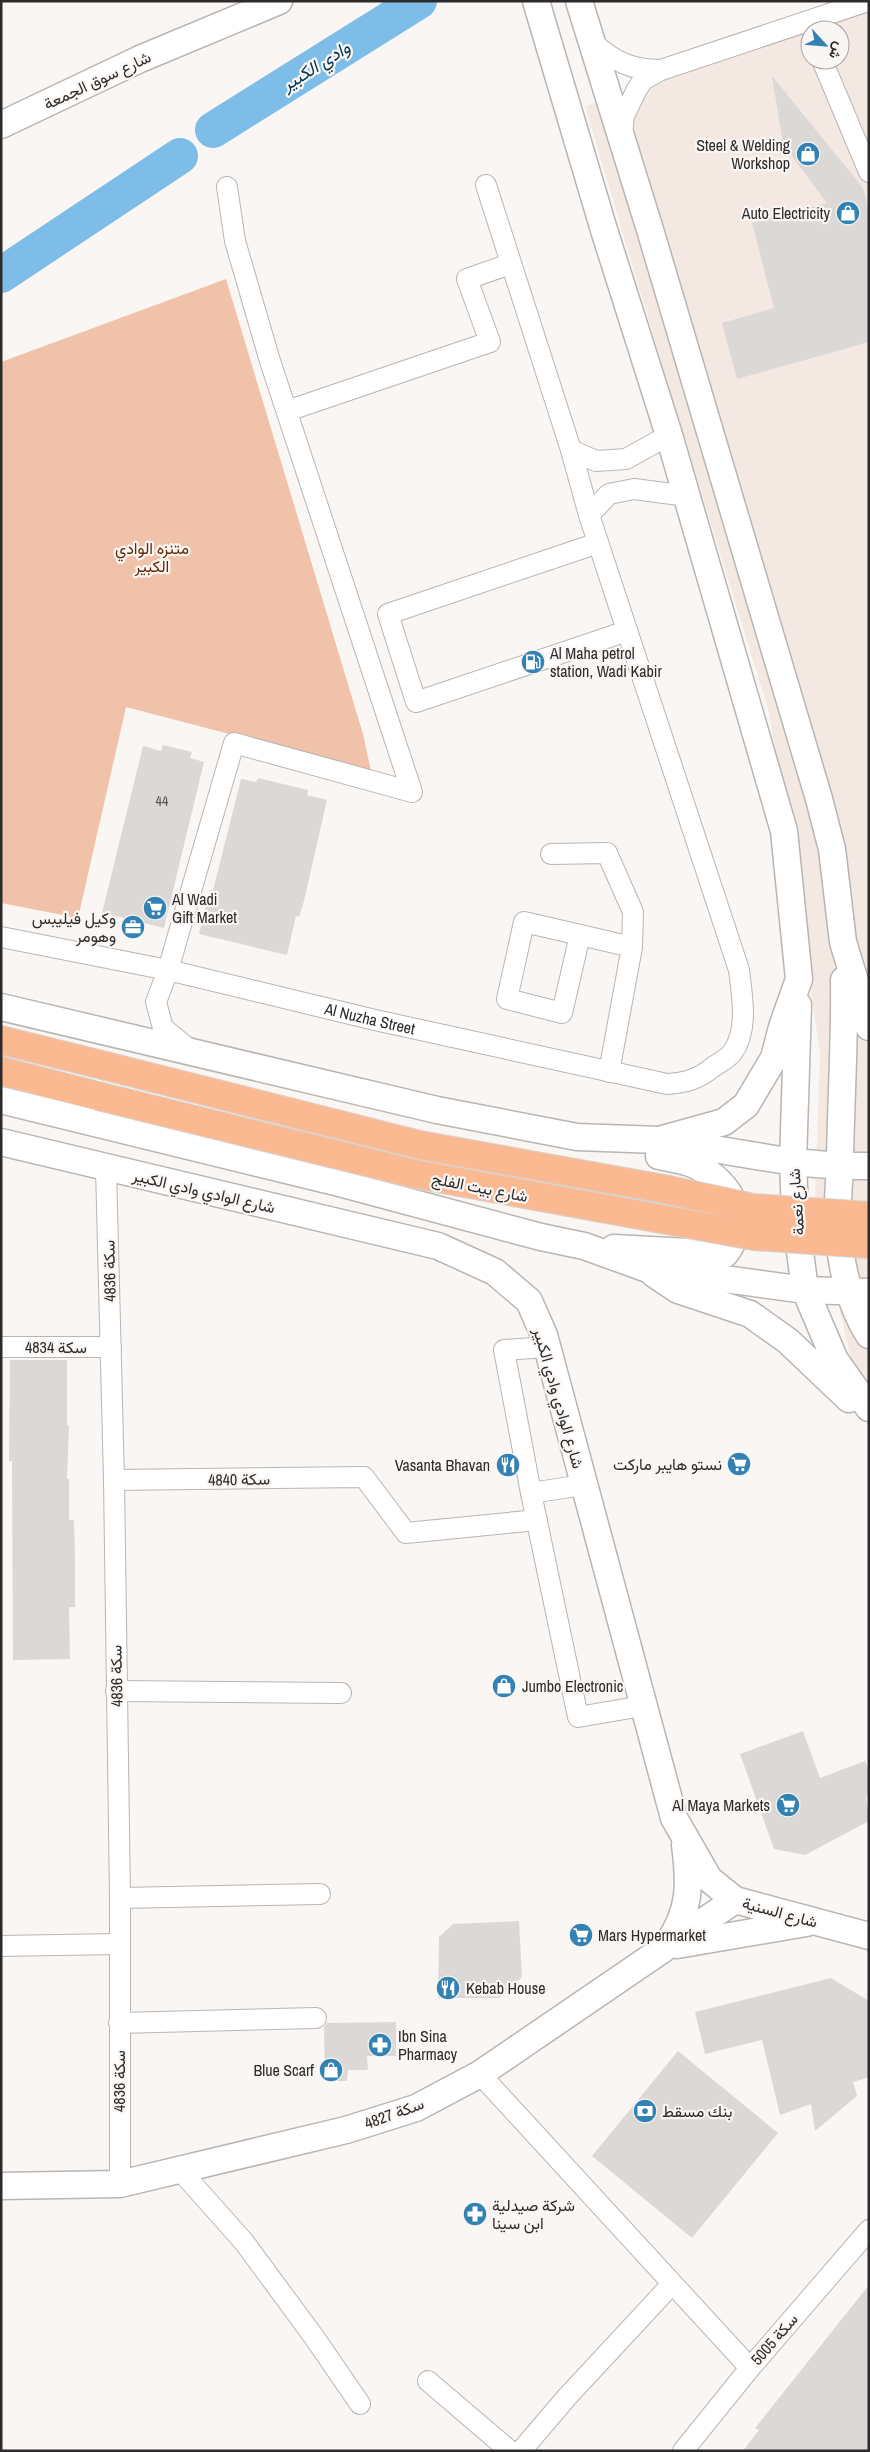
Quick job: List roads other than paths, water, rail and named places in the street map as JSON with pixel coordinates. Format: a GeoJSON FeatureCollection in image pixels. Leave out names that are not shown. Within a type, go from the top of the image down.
{"type":"FeatureCollection","features":[{"type":"Feature","properties":{"kind":"main road","name":"شارع بيت الفلج"},"geometry":{"type":"LineString","coordinates":[[1,1040],[420,1145],[753,1208],[869,1216]]}},
{"type":"Feature","properties":{"kind":"main road","name":"شارع بيت الفلج"},"geometry":{"type":"LineString","coordinates":[[1,1071],[415,1174],[754,1236],[869,1244]]}},
{"type":"Feature","properties":{"kind":"street","name":"شارع سوق الجمعة"},"geometry":{"type":"LineString","coordinates":[[194,36],[239,1]]}},
{"type":"Feature","properties":{"kind":"street","name":"شارع سوق الجمعة"},"geometry":{"type":"LineString","coordinates":[[1,125],[194,36],[279,1]]}},
{"type":"Feature","properties":{"kind":"street","name":"شارع نعمة"},"geometry":{"type":"LineString","coordinates":[[536,1],[669,435],[784,831],[790,870],[799,980],[793,1162],[795,1213],[805,1290],[835,1360],[869,1408]]}},
{"type":"Feature","properties":{"kind":"street"},"geometry":{"type":"LineString","coordinates":[[579,1],[819,799],[832,849],[843,942],[845,1039],[838,1230],[859,1291],[857,1317],[869,1336]]}},
{"type":"Feature","properties":{"kind":"street"},"geometry":{"type":"LineString","coordinates":[[826,20],[868,1]]}},
{"type":"Feature","properties":{"kind":"street"},"geometry":{"type":"LineString","coordinates":[[621,137],[624,116],[636,89],[643,80],[661,70],[800,30]]}},
{"type":"Feature","properties":{"kind":"street"},"geometry":{"type":"LineString","coordinates":[[592,42],[607,55],[624,64],[639,70],[661,70]]}},
{"type":"Feature","properties":{"kind":"street"},"geometry":{"type":"LineString","coordinates":[[826,70],[869,172]]}},
{"type":"Feature","properties":{"kind":"street"},"geometry":{"type":"LineString","coordinates":[[486,185],[627,631],[416,702],[388,614],[598,543]]}},
{"type":"Feature","properties":{"kind":"street"},"geometry":{"type":"LineString","coordinates":[[195,1054],[162,1028],[156,1002],[168,970],[234,743],[412,792],[286,411],[235,241],[227,188]]}},
{"type":"Feature","properties":{"kind":"street"},"geometry":{"type":"LineString","coordinates":[[286,411],[490,342],[467,279],[510,264]]}},
{"type":"Feature","properties":{"kind":"street"},"geometry":{"type":"LineString","coordinates":[[571,450],[596,461],[626,458],[669,435]]}},
{"type":"Feature","properties":{"kind":"street"},"geometry":{"type":"LineString","coordinates":[[589,515],[609,494],[634,489],[687,496]]}},
{"type":"Feature","properties":{"kind":"street","name":"Al Nuzha Street"},"geometry":{"type":"LineString","coordinates":[[1,937],[168,970],[375,1020],[667,1084],[684,1083],[705,1074],[731,1054],[739,1037],[744,1006],[739,970],[627,631]]}},
{"type":"Feature","properties":{"kind":"street"},"geometry":{"type":"LineString","coordinates":[[550,854],[606,854],[633,912],[632,947],[609,1072]]}},
{"type":"Feature","properties":{"kind":"street"},"geometry":{"type":"LineString","coordinates":[[580,935],[562,1013],[508,999],[524,922],[632,947]]}},
{"type":"Feature","properties":{"kind":"street"},"geometry":{"type":"LineString","coordinates":[[843,942],[869,1027]]}},
{"type":"Feature","properties":{"kind":"street"},"geometry":{"type":"LineString","coordinates":[[659,1140],[724,1122],[746,1105],[774,1058],[782,1027],[799,980]]}},
{"type":"Feature","properties":{"kind":"street"},"geometry":{"type":"LineString","coordinates":[[1,1007],[437,1110],[577,1137],[694,1164],[714,1176],[732,1197],[738,1218],[733,1244],[725,1254],[584,1246]]}},
{"type":"Feature","properties":{"kind":"street"},"geometry":{"type":"LineString","coordinates":[[1,1100],[339,1183],[541,1237],[584,1246],[645,1268],[805,1290],[859,1291]]}},
{"type":"Feature","properties":{"kind":"street"},"geometry":{"type":"LineString","coordinates":[[577,1137],[659,1140],[793,1162],[840,1166],[869,1166]]}},
{"type":"Feature","properties":{"kind":"street","name":"شارع الوادي وادي الكبير"},"geometry":{"type":"LineString","coordinates":[[1,1142],[438,1246],[495,1272],[529,1301],[547,1347],[642,1706],[674,1818],[710,1879],[735,1900]]}},
{"type":"Feature","properties":{"kind":"street","name":"سكة 4836"},"geometry":{"type":"LineString","coordinates":[[106,1168],[114,1480],[120,1898],[118,1944],[120,2184]]}},
{"type":"Feature","properties":{"kind":"street"},"geometry":{"type":"LineString","coordinates":[[645,1268],[678,1290],[750,1314],[788,1341],[869,1417]]}},
{"type":"Feature","properties":{"kind":"street","name":"سكة 4834"},"geometry":{"type":"LineString","coordinates":[[1,1347],[111,1347]]}},
{"type":"Feature","properties":{"kind":"street"},"geometry":{"type":"LineString","coordinates":[[547,1347],[504,1350],[531,1493],[578,1717],[642,1706]]}},
{"type":"Feature","properties":{"kind":"street","name":"سكة 4840"},"geometry":{"type":"LineString","coordinates":[[114,1480],[364,1478],[406,1533],[537,1520]]}},
{"type":"Feature","properties":{"kind":"street"},"geometry":{"type":"LineString","coordinates":[[531,1493],[583,1485]]}},
{"type":"Feature","properties":{"kind":"street"},"geometry":{"type":"LineString","coordinates":[[116,1691],[341,1693]]}},
{"type":"Feature","properties":{"kind":"street"},"geometry":{"type":"LineString","coordinates":[[666,1947],[681,1925],[686,1907],[689,1885],[684,1837]]}},
{"type":"Feature","properties":{"kind":"street"},"geometry":{"type":"LineString","coordinates":[[120,1898],[320,1894]]}},
{"type":"Feature","properties":{"kind":"street","name":"شارع السنية"},"geometry":{"type":"LineString","coordinates":[[735,1900],[869,1936]]}},
{"type":"Feature","properties":{"kind":"street","name":"شارع السنية"},"geometry":{"type":"LineString","coordinates":[[735,1900],[869,1925]]}},
{"type":"Feature","properties":{"kind":"street","name":"سكة 4827"},"geometry":{"type":"LineString","coordinates":[[1,2186],[120,2184],[346,2130],[407,2110],[480,2074],[735,1900]]}},
{"type":"Feature","properties":{"kind":"street"},"geometry":{"type":"LineString","coordinates":[[666,1947],[814,1921]]}},
{"type":"Feature","properties":{"kind":"street"},"geometry":{"type":"LineString","coordinates":[[1,1946],[118,1944]]}},
{"type":"Feature","properties":{"kind":"street"},"geometry":{"type":"LineString","coordinates":[[119,2023],[316,2018]]}},
{"type":"Feature","properties":{"kind":"street"},"geometry":{"type":"LineString","coordinates":[[480,2074],[750,2368]]}},
{"type":"Feature","properties":{"kind":"street"},"geometry":{"type":"LineString","coordinates":[[180,2170],[244,2242],[314,2336],[360,2404]]}},
{"type":"Feature","properties":{"kind":"street","name":"سكة 5005"},"geometry":{"type":"LineString","coordinates":[[683,2451],[750,2368],[869,2230]]}},
{"type":"Feature","properties":{"kind":"street"},"geometry":{"type":"LineString","coordinates":[[521,2451],[566,2397],[672,2284]]}},
{"type":"Feature","properties":{"kind":"street"},"geometry":{"type":"LineString","coordinates":[[428,2381],[510,2451]]}},
{"type":"Feature","properties":{"kind":"waterway","name":"وادي الكبير"},"geometry":{"type":"LineString","coordinates":[[213,130],[419,1]]}},
{"type":"Feature","properties":{"kind":"waterway","name":"وادي الكبير"},"geometry":{"type":"LineString","coordinates":[[1,275],[180,156]]}},
{"type":"Feature","properties":{"kind":"place","name":"Steel & Welding Workshop"},"geometry":{"type":"Point","coordinates":[808,154]}},
{"type":"Feature","properties":{"kind":"place","name":"Auto Electricity"},"geometry":{"type":"Point","coordinates":[848,213]}},
{"type":"Feature","properties":{"kind":"place","name":"Al Maha petrol station, Wadi Kabir"},"geometry":{"type":"Point","coordinates":[533,662]}},
{"type":"Feature","properties":{"kind":"place","name":"Al Wadi Gift Market"},"geometry":{"type":"Point","coordinates":[155,908]}},
{"type":"Feature","properties":{"kind":"place","name":"وكيل فيليبس وهومر"},"geometry":{"type":"Point","coordinates":[133,927]}},
{"type":"Feature","properties":{"kind":"place","name":"نستو هايبر ماركت"},"geometry":{"type":"Point","coordinates":[739,1464]}},
{"type":"Feature","properties":{"kind":"place","name":"Vasanta Bhavan"},"geometry":{"type":"Point","coordinates":[508,1465]}},
{"type":"Feature","properties":{"kind":"place","name":"Jumbo Electronic"},"geometry":{"type":"Point","coordinates":[504,1686]}},
{"type":"Feature","properties":{"kind":"place","name":"Al Maya Markets"},"geometry":{"type":"Point","coordinates":[788,1805]}},
{"type":"Feature","properties":{"kind":"place","name":"Mars Hypermarket"},"geometry":{"type":"Point","coordinates":[581,1935]}},
{"type":"Feature","properties":{"kind":"place","name":"Kebab House"},"geometry":{"type":"Point","coordinates":[448,1988]}},
{"type":"Feature","properties":{"kind":"place","name":"Ibn Sina Pharmacy"},"geometry":{"type":"Point","coordinates":[380,2045]}},
{"type":"Feature","properties":{"kind":"place","name":"Blue Scarf"},"geometry":{"type":"Point","coordinates":[331,2070]}},
{"type":"Feature","properties":{"kind":"place","name":"بنك مسقط"},"geometry":{"type":"Point","coordinates":[645,2111]}},
{"type":"Feature","properties":{"kind":"place","name":"شركة صيدلية ابن سينا"},"geometry":{"type":"Point","coordinates":[475,2214]}},
{"type":"Feature","properties":{"kind":"park label","name":"متنزه الوادي الكبير"},"geometry":{"type":"Point","coordinates":[152,557]}}]}
